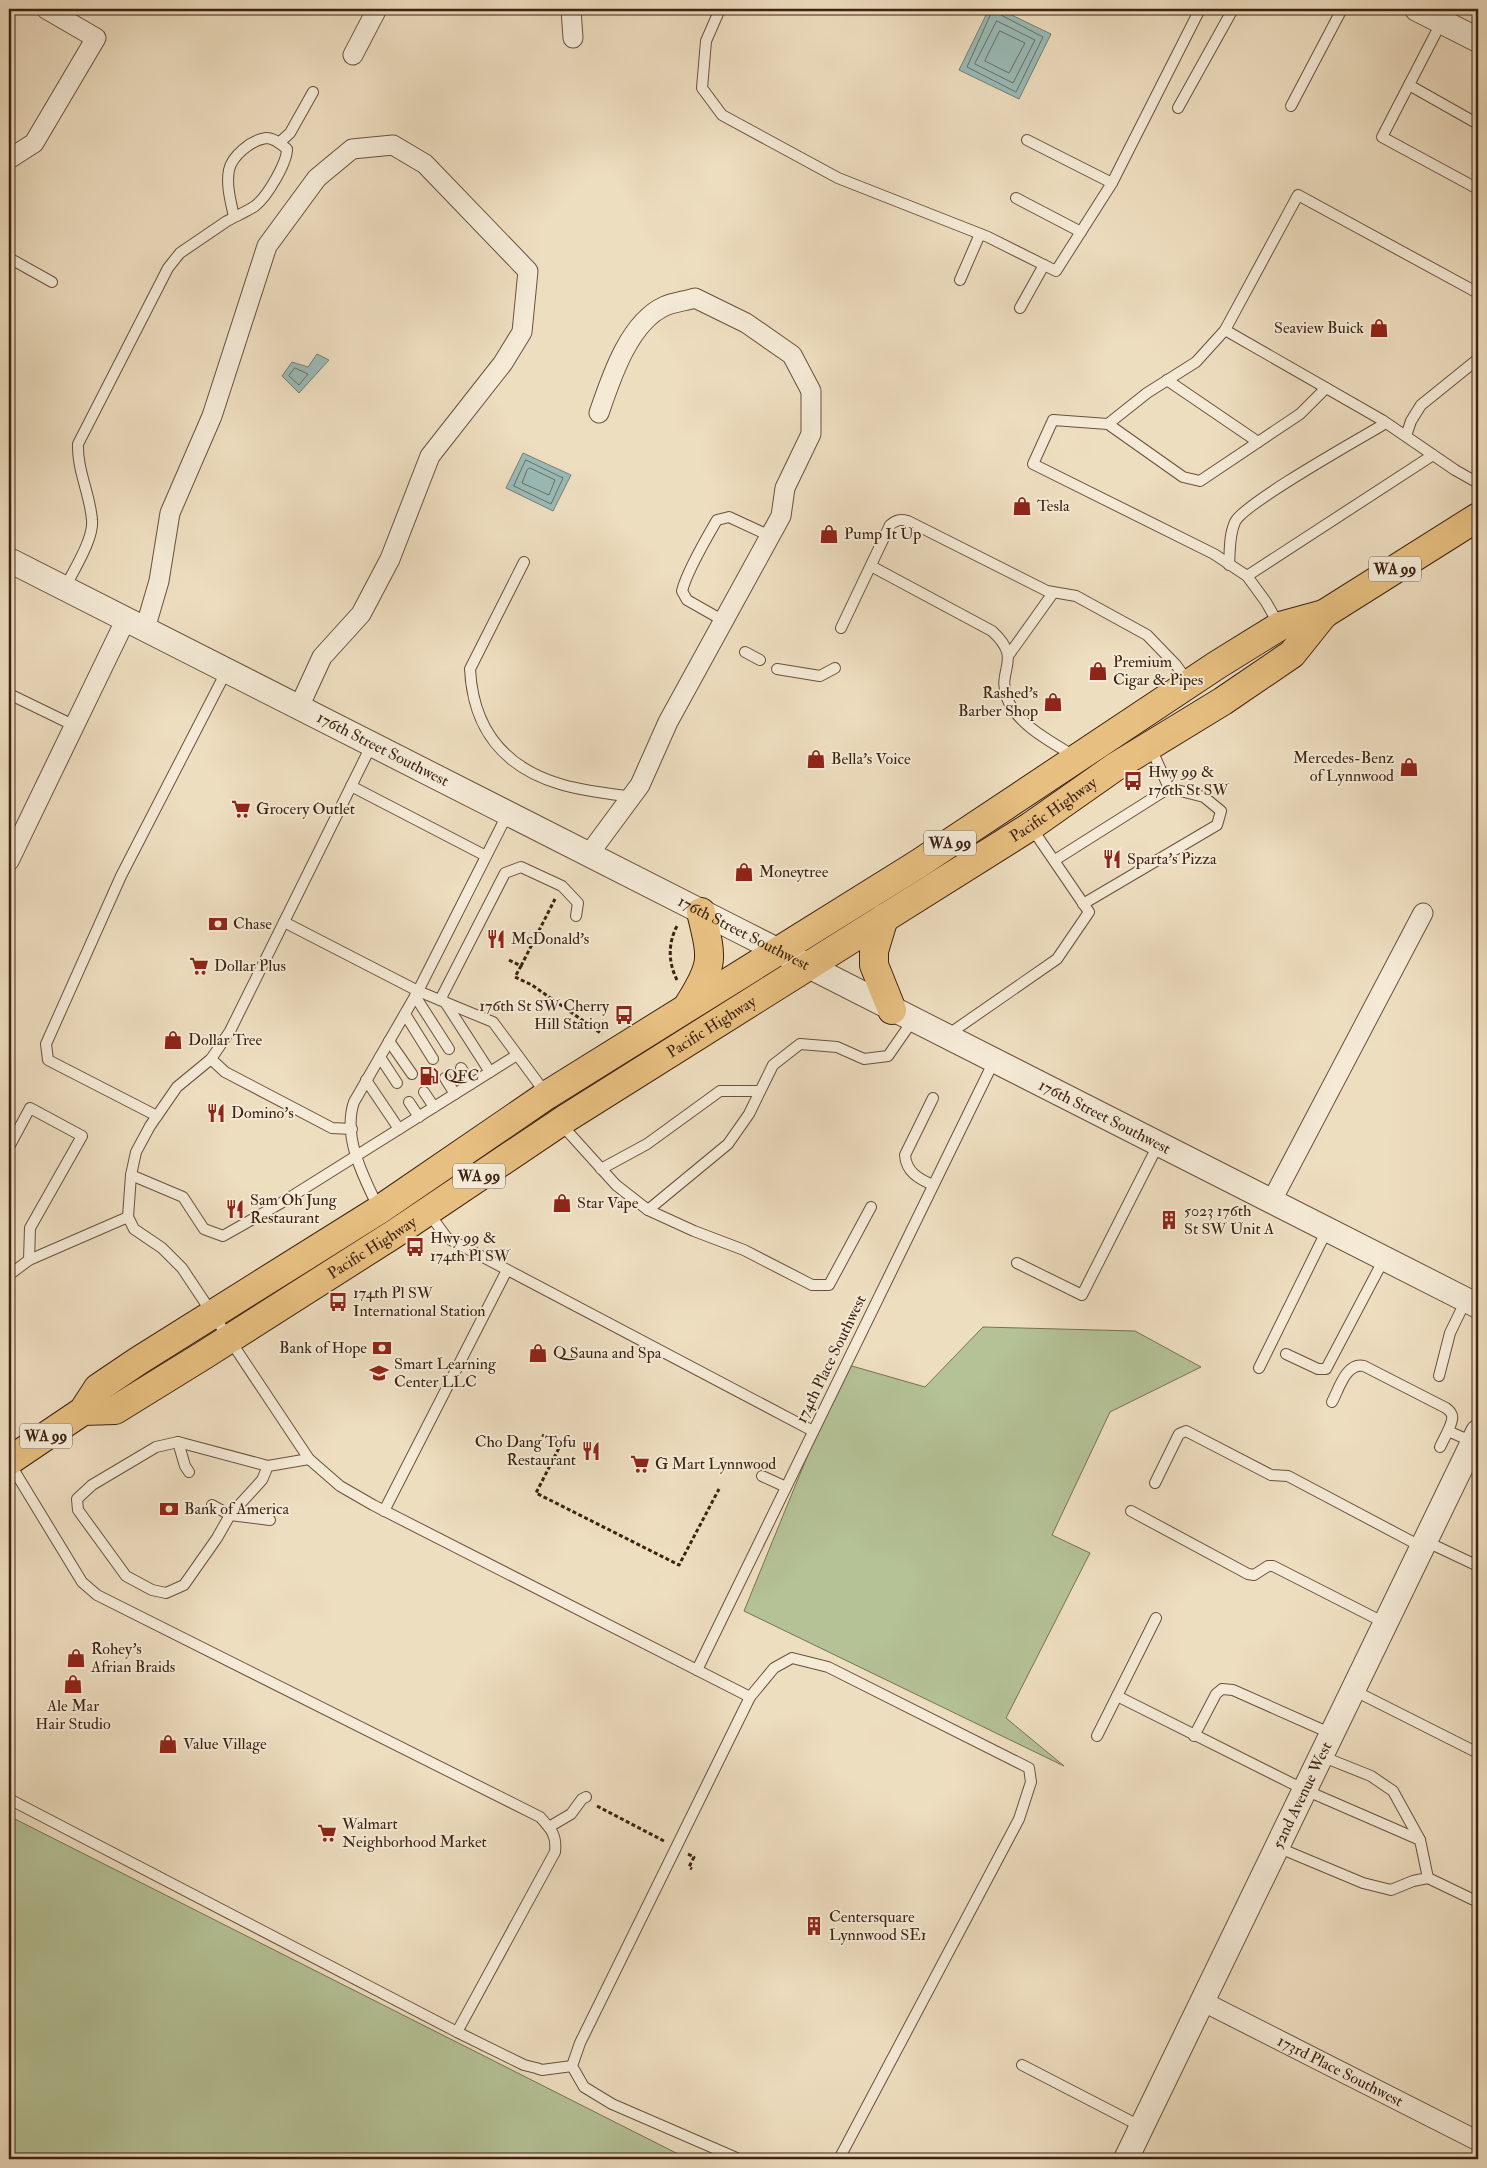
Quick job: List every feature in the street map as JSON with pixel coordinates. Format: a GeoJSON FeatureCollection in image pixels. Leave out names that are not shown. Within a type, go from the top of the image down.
{"type":"FeatureCollection","features":[{"type":"Feature","properties":{"kind":"highway","name":"Pacific Highway"},"geometry":{"type":"LineString","coordinates":[[9,1461],[83,1411],[98,1388],[380,1210],[547,1095],[682,998],[778,952],[918,864],[1280,626],[1324,614],[1478,516]]}},
{"type":"Feature","properties":{"kind":"highway","name":"Pacific Highway"},"geometry":{"type":"LineString","coordinates":[[83,1411],[115,1410],[230,1340],[560,1122],[1031,826],[1150,745],[1223,701],[1292,654],[1324,614]]}},
{"type":"Feature","properties":{"kind":"highway"},"geometry":{"type":"LineString","coordinates":[[1150,745],[1169,717],[1226,678],[1237,653]]}},
{"type":"Feature","properties":{"kind":"highway"},"geometry":{"type":"LineString","coordinates":[[682,998],[704,980],[709,966],[710,948],[701,912]]}},
{"type":"Feature","properties":{"kind":"highway"},"geometry":{"type":"LineString","coordinates":[[884,918],[874,951],[874,964],[902,1015]]}},
{"type":"Feature","properties":{"kind":"street"},"geometry":{"type":"LineString","coordinates":[[9,159],[34,143],[96,38],[46,9]]}},
{"type":"Feature","properties":{"kind":"street"},"geometry":{"type":"LineString","coordinates":[[353,55],[377,9]]}},
{"type":"Feature","properties":{"kind":"street"},"geometry":{"type":"LineString","coordinates":[[572,9],[573,38]]}},
{"type":"Feature","properties":{"kind":"street"},"geometry":{"type":"LineString","coordinates":[[1417,9],[1478,40]]}},
{"type":"Feature","properties":{"kind":"street"},"geometry":{"type":"LineString","coordinates":[[9,862],[75,726],[136,624],[159,581],[170,514],[212,416],[267,246],[317,178],[352,149],[393,144],[425,164],[528,271],[522,332],[503,363],[430,456],[390,559],[361,614],[322,657],[299,707]]}},
{"type":"Feature","properties":{"kind":"street"},"geometry":{"type":"LineString","coordinates":[[589,854],[640,785],[668,722],[781,516],[785,488],[811,434],[811,391],[792,355],[746,323],[695,298],[664,307],[641,324],[615,368],[599,413]]}},
{"type":"Feature","properties":{"kind":"street","name":"176th Street Southwest"},"geometry":{"type":"LineString","coordinates":[[9,560],[994,1062],[1472,1303]]}},
{"type":"Feature","properties":{"kind":"street"},"geometry":{"type":"LineString","coordinates":[[1271,1202],[1423,913]]}},
{"type":"Feature","properties":{"kind":"street","name":"52nd Avenue West"},"geometry":{"type":"LineString","coordinates":[[1126,2159],[1476,1437]]}},
{"type":"Feature","properties":{"kind":"street","name":"173rd Place Southwest"},"geometry":{"type":"LineString","coordinates":[[1202,2001],[1478,2141]]}},
{"type":"Feature","properties":{"kind":"lane"},"geometry":{"type":"LineString","coordinates":[[720,9],[706,41],[702,88],[722,115],[838,178],[980,234],[1056,271],[1112,183],[1200,9]]}},
{"type":"Feature","properties":{"kind":"lane"},"geometry":{"type":"LineString","coordinates":[[1178,108],[1233,9]]}},
{"type":"Feature","properties":{"kind":"lane"},"geometry":{"type":"LineString","coordinates":[[1292,106],[1342,9]]}},
{"type":"Feature","properties":{"kind":"lane"},"geometry":{"type":"LineString","coordinates":[[1442,21],[1382,137],[1478,189]]}},
{"type":"Feature","properties":{"kind":"lane"},"geometry":{"type":"LineString","coordinates":[[1409,85],[1478,124]]}},
{"type":"Feature","properties":{"kind":"lane"},"geometry":{"type":"LineString","coordinates":[[280,142],[290,133],[313,92]]}},
{"type":"Feature","properties":{"kind":"lane"},"geometry":{"type":"LineString","coordinates":[[64,588],[90,536],[93,521],[78,458],[78,444],[168,268],[180,253],[234,217],[256,205],[266,195],[287,157],[287,149],[280,142],[268,138],[255,141],[238,154],[229,168],[228,182],[234,217]]}},
{"type":"Feature","properties":{"kind":"lane"},"geometry":{"type":"LineString","coordinates":[[1027,140],[1112,183]]}},
{"type":"Feature","properties":{"kind":"lane"},"geometry":{"type":"LineString","coordinates":[[1108,424],[1147,393],[1196,362],[1225,330],[1298,195],[1478,293]]}},
{"type":"Feature","properties":{"kind":"lane"},"geometry":{"type":"LineString","coordinates":[[1016,198],[1081,232]]}},
{"type":"Feature","properties":{"kind":"lane"},"geometry":{"type":"LineString","coordinates":[[960,280],[980,234]]}},
{"type":"Feature","properties":{"kind":"lane"},"geometry":{"type":"LineString","coordinates":[[9,258],[52,282]]}},
{"type":"Feature","properties":{"kind":"lane"},"geometry":{"type":"LineString","coordinates":[[1020,308],[1044,265]]}},
{"type":"Feature","properties":{"kind":"lane"},"geometry":{"type":"LineString","coordinates":[[1225,330],[1386,422],[1433,455],[1478,483]]}},
{"type":"Feature","properties":{"kind":"lane"},"geometry":{"type":"LineString","coordinates":[[1406,436],[1411,421],[1421,405],[1478,359]]}},
{"type":"Feature","properties":{"kind":"lane"},"geometry":{"type":"LineString","coordinates":[[1167,380],[1258,442]]}},
{"type":"Feature","properties":{"kind":"lane"},"geometry":{"type":"LineString","coordinates":[[1280,626],[1266,602],[1247,576],[1230,564],[1214,554],[1033,464],[1053,420],[1108,424],[1183,477],[1200,481],[1300,414],[1326,388]]}},
{"type":"Feature","properties":{"kind":"lane"},"geometry":{"type":"LineString","coordinates":[[1230,564],[1232,532],[1236,520],[1255,502],[1386,422]]}},
{"type":"Feature","properties":{"kind":"lane"},"geometry":{"type":"LineString","coordinates":[[1247,576],[1433,455]]}},
{"type":"Feature","properties":{"kind":"lane"},"geometry":{"type":"LineString","coordinates":[[724,621],[687,600],[682,591],[684,580],[717,520],[729,516],[770,536]]}},
{"type":"Feature","properties":{"kind":"lane"},"geometry":{"type":"LineString","coordinates":[[841,628],[890,525],[895,521],[902,520],[908,521],[1053,593],[1076,596],[1147,636],[1176,665],[1190,684]]}},
{"type":"Feature","properties":{"kind":"lane"},"geometry":{"type":"LineString","coordinates":[[524,562],[470,669],[471,687],[478,713],[491,739],[506,756],[526,770],[561,784],[631,797]]}},
{"type":"Feature","properties":{"kind":"lane"},"geometry":{"type":"LineString","coordinates":[[870,566],[992,631],[1006,646],[1008,656],[1005,688],[1006,697],[1012,707],[1032,729],[1078,758]]}},
{"type":"Feature","properties":{"kind":"lane"},"geometry":{"type":"LineString","coordinates":[[1008,656],[1053,593]]}},
{"type":"Feature","properties":{"kind":"lane"},"geometry":{"type":"LineString","coordinates":[[745,652],[760,660]]}},
{"type":"Feature","properties":{"kind":"lane"},"geometry":{"type":"LineString","coordinates":[[777,670],[820,676],[836,668]]}},
{"type":"Feature","properties":{"kind":"lane"},"geometry":{"type":"LineString","coordinates":[[157,1116],[48,1060],[46,1044],[121,876],[227,670]]}},
{"type":"Feature","properties":{"kind":"lane"},"geometry":{"type":"LineString","coordinates":[[9,694],[75,726]]}},
{"type":"Feature","properties":{"kind":"lane"},"geometry":{"type":"LineString","coordinates":[[372,744],[230,1031],[211,1059],[177,1087],[136,1152],[131,1175],[128,1217],[134,1228],[162,1248],[182,1268],[309,1459],[340,1486],[384,1511],[750,1697]]}},
{"type":"Feature","properties":{"kind":"lane"},"geometry":{"type":"LineString","coordinates":[[1150,745],[1169,788]]}},
{"type":"Feature","properties":{"kind":"lane"},"geometry":{"type":"LineString","coordinates":[[350,786],[486,856]]}},
{"type":"Feature","properties":{"kind":"lane"},"geometry":{"type":"LineString","coordinates":[[1055,860],[1169,788],[1204,797],[1221,811],[1217,825],[1083,904]]}},
{"type":"Feature","properties":{"kind":"lane"},"geometry":{"type":"LineString","coordinates":[[380,1210],[360,1168],[357,1156],[350,1115],[354,1102],[417,994],[508,813]]}},
{"type":"Feature","properties":{"kind":"lane"},"geometry":{"type":"LineString","coordinates":[[945,1037],[1057,959],[1089,912],[1031,826]]}},
{"type":"Feature","properties":{"kind":"lane"},"geometry":{"type":"LineString","coordinates":[[443,1001],[505,873],[522,867],[562,886],[578,903],[576,916]]}},
{"type":"Feature","properties":{"kind":"lane"},"geometry":{"type":"LineString","coordinates":[[284,922],[417,994],[443,1001],[493,1022],[547,1095]]}},
{"type":"Feature","properties":{"kind":"lane"},"geometry":{"type":"LineString","coordinates":[[417,994],[449,1049]]}},
{"type":"Feature","properties":{"kind":"lane"},"geometry":{"type":"LineString","coordinates":[[443,1001],[490,1072]]}},
{"type":"Feature","properties":{"kind":"lane"},"geometry":{"type":"LineString","coordinates":[[405,1014],[433,1059]]}},
{"type":"Feature","properties":{"kind":"lane"},"geometry":{"type":"LineString","coordinates":[[648,1210],[728,1144],[749,1114],[773,1065],[800,1044],[837,1047],[864,1059],[888,1056],[902,1015]]}},
{"type":"Feature","properties":{"kind":"lane"},"geometry":{"type":"LineString","coordinates":[[389,1041],[412,1074]]}},
{"type":"Feature","properties":{"kind":"lane"},"geometry":{"type":"LineString","coordinates":[[131,1175],[183,1196],[204,1229],[223,1236],[357,1156],[517,1055]]}},
{"type":"Feature","properties":{"kind":"lane"},"geometry":{"type":"LineString","coordinates":[[380,1057],[397,1084]]}},
{"type":"Feature","properties":{"kind":"lane"},"geometry":{"type":"LineString","coordinates":[[211,1059],[225,1072],[332,1128],[352,1129]]}},
{"type":"Feature","properties":{"kind":"lane","name":"174th Place Southwest"},"geometry":{"type":"LineString","coordinates":[[697,1670],[994,1062]]}},
{"type":"Feature","properties":{"kind":"lane"},"geometry":{"type":"LineString","coordinates":[[461,1068],[471,1084]]}},
{"type":"Feature","properties":{"kind":"lane"},"geometry":{"type":"LineString","coordinates":[[445,1078],[455,1094]]}},
{"type":"Feature","properties":{"kind":"lane"},"geometry":{"type":"LineString","coordinates":[[366,1080],[399,1129]]}},
{"type":"Feature","properties":{"kind":"lane"},"geometry":{"type":"LineString","coordinates":[[601,1169],[646,1144],[720,1091],[760,1091]]}},
{"type":"Feature","properties":{"kind":"lane"},"geometry":{"type":"LineString","coordinates":[[424,1092],[434,1107]]}},
{"type":"Feature","properties":{"kind":"lane"},"geometry":{"type":"LineString","coordinates":[[933,1098],[906,1155],[907,1165],[912,1172],[933,1185]]}},
{"type":"Feature","properties":{"kind":"lane"},"geometry":{"type":"LineString","coordinates":[[409,1102],[419,1117]]}},
{"type":"Feature","properties":{"kind":"lane"},"geometry":{"type":"LineString","coordinates":[[9,1147],[30,1108],[82,1136],[30,1228],[29,1260]]}},
{"type":"Feature","properties":{"kind":"lane"},"geometry":{"type":"LineString","coordinates":[[560,1122],[616,1185],[648,1210],[694,1231],[744,1250],[812,1285],[829,1285],[871,1208]]}},
{"type":"Feature","properties":{"kind":"lane"},"geometry":{"type":"LineString","coordinates":[[1017,1263],[1082,1295],[1158,1145]]}},
{"type":"Feature","properties":{"kind":"lane"},"geometry":{"type":"LineString","coordinates":[[427,1211],[447,1238],[813,1431]]}},
{"type":"Feature","properties":{"kind":"lane"},"geometry":{"type":"LineString","coordinates":[[9,1275],[29,1260],[128,1217]]}},
{"type":"Feature","properties":{"kind":"lane"},"geometry":{"type":"LineString","coordinates":[[1259,1368],[1327,1230]]}},
{"type":"Feature","properties":{"kind":"lane"},"geometry":{"type":"LineString","coordinates":[[1286,1354],[1318,1369],[1326,1369],[1384,1259]]}},
{"type":"Feature","properties":{"kind":"lane"},"geometry":{"type":"LineString","coordinates":[[384,1511],[507,1270]]}},
{"type":"Feature","properties":{"kind":"lane"},"geometry":{"type":"LineString","coordinates":[[1439,1376],[1450,1333],[1472,1303]]}},
{"type":"Feature","properties":{"kind":"lane"},"geometry":{"type":"LineString","coordinates":[[1332,1402],[1350,1368],[1358,1365],[1364,1366],[1451,1412],[1453,1419],[1440,1447]]}},
{"type":"Feature","properties":{"kind":"lane"},"geometry":{"type":"LineString","coordinates":[[1155,1483],[1179,1434],[1186,1431],[1271,1475],[1288,1476],[1424,1544],[1478,1566]]}},
{"type":"Feature","properties":{"kind":"lane"},"geometry":{"type":"LineString","coordinates":[[1448,1431],[1476,1437]]}},
{"type":"Feature","properties":{"kind":"lane"},"geometry":{"type":"LineString","coordinates":[[268,1466],[262,1480],[230,1515],[217,1538],[184,1585],[166,1593],[152,1590],[126,1576],[78,1510],[77,1499],[92,1485],[156,1447],[178,1442],[268,1466],[309,1459]]}},
{"type":"Feature","properties":{"kind":"lane"},"geometry":{"type":"LineString","coordinates":[[178,1442],[185,1466],[189,1472]]}},
{"type":"Feature","properties":{"kind":"lane"},"geometry":{"type":"LineString","coordinates":[[9,1461],[82,1582],[97,1595],[386,1738],[540,1818],[549,1827],[556,1840],[555,1852],[457,2032]]}},
{"type":"Feature","properties":{"kind":"lane"},"geometry":{"type":"LineString","coordinates":[[762,1476],[786,1487]]}},
{"type":"Feature","properties":{"kind":"lane"},"geometry":{"type":"LineString","coordinates":[[212,1505],[230,1515],[270,1520]]}},
{"type":"Feature","properties":{"kind":"lane"},"geometry":{"type":"LineString","coordinates":[[1131,1511],[1248,1574],[1254,1575],[1268,1566],[1273,1566],[1385,1623]]}},
{"type":"Feature","properties":{"kind":"lane"},"geometry":{"type":"LineString","coordinates":[[1097,1736],[1156,1618]]}},
{"type":"Feature","properties":{"kind":"lane"},"geometry":{"type":"LineString","coordinates":[[739,2159],[612,2104],[584,2087],[572,2066],[580,2043],[750,1697],[774,1668],[792,1658],[828,1667],[1029,1768],[1032,1782],[1019,1819],[839,2159]]}},
{"type":"Feature","properties":{"kind":"lane"},"geometry":{"type":"LineString","coordinates":[[1194,1736],[1216,1694],[1222,1689],[1233,1690],[1332,1734]]}},
{"type":"Feature","properties":{"kind":"lane"},"geometry":{"type":"LineString","coordinates":[[1353,1690],[1478,1753]]}},
{"type":"Feature","properties":{"kind":"lane"},"geometry":{"type":"LineString","coordinates":[[1117,1696],[1305,1790],[1420,1840]]}},
{"type":"Feature","properties":{"kind":"lane"},"geometry":{"type":"LineString","coordinates":[[1321,1756],[1372,1776],[1394,1791],[1420,1840],[1428,1878]]}},
{"type":"Feature","properties":{"kind":"lane"},"geometry":{"type":"LineString","coordinates":[[549,1827],[571,1814],[584,1798]]}},
{"type":"Feature","properties":{"kind":"lane"},"geometry":{"type":"LineString","coordinates":[[9,1799],[457,2032],[524,2064],[542,2070],[572,2066]]}},
{"type":"Feature","properties":{"kind":"lane"},"geometry":{"type":"LineString","coordinates":[[1277,1847],[1364,1883],[1391,1890],[1413,1881],[1428,1878],[1478,1902]]}},
{"type":"Feature","properties":{"kind":"lane"},"geometry":{"type":"LineString","coordinates":[[1022,2065],[1142,2127]]}},
{"type":"Feature","properties":{"kind":"path"},"geometry":{"type":"LineString","coordinates":[[562,886],[515,977],[532,986],[602,1034]]}},
{"type":"Feature","properties":{"kind":"path"},"geometry":{"type":"LineString","coordinates":[[677,926],[672,935],[670,961],[682,998]]}},
{"type":"Feature","properties":{"kind":"path"},"geometry":{"type":"LineString","coordinates":[[509,960],[521,966]]}},
{"type":"Feature","properties":{"kind":"path"},"geometry":{"type":"LineString","coordinates":[[542,1435],[561,1444],[536,1493],[679,1565],[718,1489]]}},
{"type":"Feature","properties":{"kind":"path"},"geometry":{"type":"LineString","coordinates":[[584,1798],[694,1857],[689,1867],[692,1868]]}},
{"type":"Feature","properties":{"kind":"green space"},"geometry":{"type":"Polygon","coordinates":[[[983,1327],[1135,1331],[1201,1367],[1110,1412],[1052,1535],[1090,1553],[1006,1718],[1064,1766],[744,1611],[845,1364],[925,1387],[983,1327]]]}},
{"type":"Feature","properties":{"kind":"green space"},"geometry":{"type":"Polygon","coordinates":[[[9,1816],[688,2159],[9,2159],[9,1816]]]}},
{"type":"Feature","properties":{"kind":"water"},"geometry":{"type":"Polygon","coordinates":[[[989,9],[999,9],[1051,34],[1019,99],[959,70],[989,9]]]}},
{"type":"Feature","properties":{"kind":"water"},"geometry":{"type":"Polygon","coordinates":[[[317,354],[329,360],[299,393],[282,376],[292,362],[308,367],[317,354]]]}},
{"type":"Feature","properties":{"kind":"water"},"geometry":{"type":"Polygon","coordinates":[[[523,453],[571,475],[553,511],[506,488],[523,453]]]}},
{"type":"Feature","properties":{"kind":"place","name":"Seaview Buick"},"geometry":{"type":"Point","coordinates":[1379,328]}},
{"type":"Feature","properties":{"kind":"place","name":"Tesla"},"geometry":{"type":"Point","coordinates":[1022,506]}},
{"type":"Feature","properties":{"kind":"place","name":"Pump It Up"},"geometry":{"type":"Point","coordinates":[829,534]}},
{"type":"Feature","properties":{"kind":"place","name":"Premium Cigar & Pipes"},"geometry":{"type":"Point","coordinates":[1098,671]}},
{"type":"Feature","properties":{"kind":"place","name":"Rashed's Barber Shop"},"geometry":{"type":"Point","coordinates":[1053,702]}},
{"type":"Feature","properties":{"kind":"place","name":"Bella's Voice"},"geometry":{"type":"Point","coordinates":[816,759]}},
{"type":"Feature","properties":{"kind":"place","name":"Mercedes-Benz of Lynnwood"},"geometry":{"type":"Point","coordinates":[1409,767]}},
{"type":"Feature","properties":{"kind":"place","name":"Hwy 99 & 176th St SW"},"geometry":{"type":"Point","coordinates":[1133,781]}},
{"type":"Feature","properties":{"kind":"place","name":"Grocery Outlet"},"geometry":{"type":"Point","coordinates":[241,809]}},
{"type":"Feature","properties":{"kind":"place","name":"Sparta's Pizza"},"geometry":{"type":"Point","coordinates":[1112,859]}},
{"type":"Feature","properties":{"kind":"place","name":"Moneytree"},"geometry":{"type":"Point","coordinates":[744,872]}},
{"type":"Feature","properties":{"kind":"place","name":"Chase"},"geometry":{"type":"Point","coordinates":[218,924]}},
{"type":"Feature","properties":{"kind":"place","name":"McDonald's"},"geometry":{"type":"Point","coordinates":[496,939]}},
{"type":"Feature","properties":{"kind":"place","name":"Dollar Plus"},"geometry":{"type":"Point","coordinates":[199,966]}},
{"type":"Feature","properties":{"kind":"place","name":"176th St SW Cherry Hill Station"},"geometry":{"type":"Point","coordinates":[624,1015]}},
{"type":"Feature","properties":{"kind":"place","name":"Dollar Tree"},"geometry":{"type":"Point","coordinates":[173,1040]}},
{"type":"Feature","properties":{"kind":"place","name":"QFC"},"geometry":{"type":"Point","coordinates":[429,1076]}},
{"type":"Feature","properties":{"kind":"place","name":"Domino's"},"geometry":{"type":"Point","coordinates":[216,1113]}},
{"type":"Feature","properties":{"kind":"place","name":"Star Vape"},"geometry":{"type":"Point","coordinates":[562,1203]}},
{"type":"Feature","properties":{"kind":"place","name":"Sam Oh Jung Restaurant"},"geometry":{"type":"Point","coordinates":[235,1209]}},
{"type":"Feature","properties":{"kind":"place","name":"5023 176th St SW Unit A"},"geometry":{"type":"Point","coordinates":[1169,1220]}},
{"type":"Feature","properties":{"kind":"place","name":"Hwy 99 & 174th Pl SW"},"geometry":{"type":"Point","coordinates":[415,1247]}},
{"type":"Feature","properties":{"kind":"place","name":"174th Pl SW International Station"},"geometry":{"type":"Point","coordinates":[338,1302]}},
{"type":"Feature","properties":{"kind":"place","name":"Bank of Hope"},"geometry":{"type":"Point","coordinates":[382,1348]}},
{"type":"Feature","properties":{"kind":"place","name":"Q Sauna and Spa"},"geometry":{"type":"Point","coordinates":[538,1353]}},
{"type":"Feature","properties":{"kind":"place","name":"Smart Learning Center LLC"},"geometry":{"type":"Point","coordinates":[379,1373]}},
{"type":"Feature","properties":{"kind":"place","name":"Cho Dang Tofu Restaurant"},"geometry":{"type":"Point","coordinates":[591,1451]}},
{"type":"Feature","properties":{"kind":"place","name":"G Mart Lynnwood"},"geometry":{"type":"Point","coordinates":[640,1464]}},
{"type":"Feature","properties":{"kind":"place","name":"Bank of America"},"geometry":{"type":"Point","coordinates":[169,1509]}},
{"type":"Feature","properties":{"kind":"place","name":"Rohey's Afrian Braids"},"geometry":{"type":"Point","coordinates":[76,1658]}},
{"type":"Feature","properties":{"kind":"place","name":"Ale Mar Hair Studio"},"geometry":{"type":"Point","coordinates":[73,1684]}},
{"type":"Feature","properties":{"kind":"place","name":"Value Village"},"geometry":{"type":"Point","coordinates":[168,1744]}},
{"type":"Feature","properties":{"kind":"place","name":"Walmart Neighborhood Market"},"geometry":{"type":"Point","coordinates":[327,1833]}},
{"type":"Feature","properties":{"kind":"place","name":"Centersquare Lynnwood SE1"},"geometry":{"type":"Point","coordinates":[814,1926]}}]}
